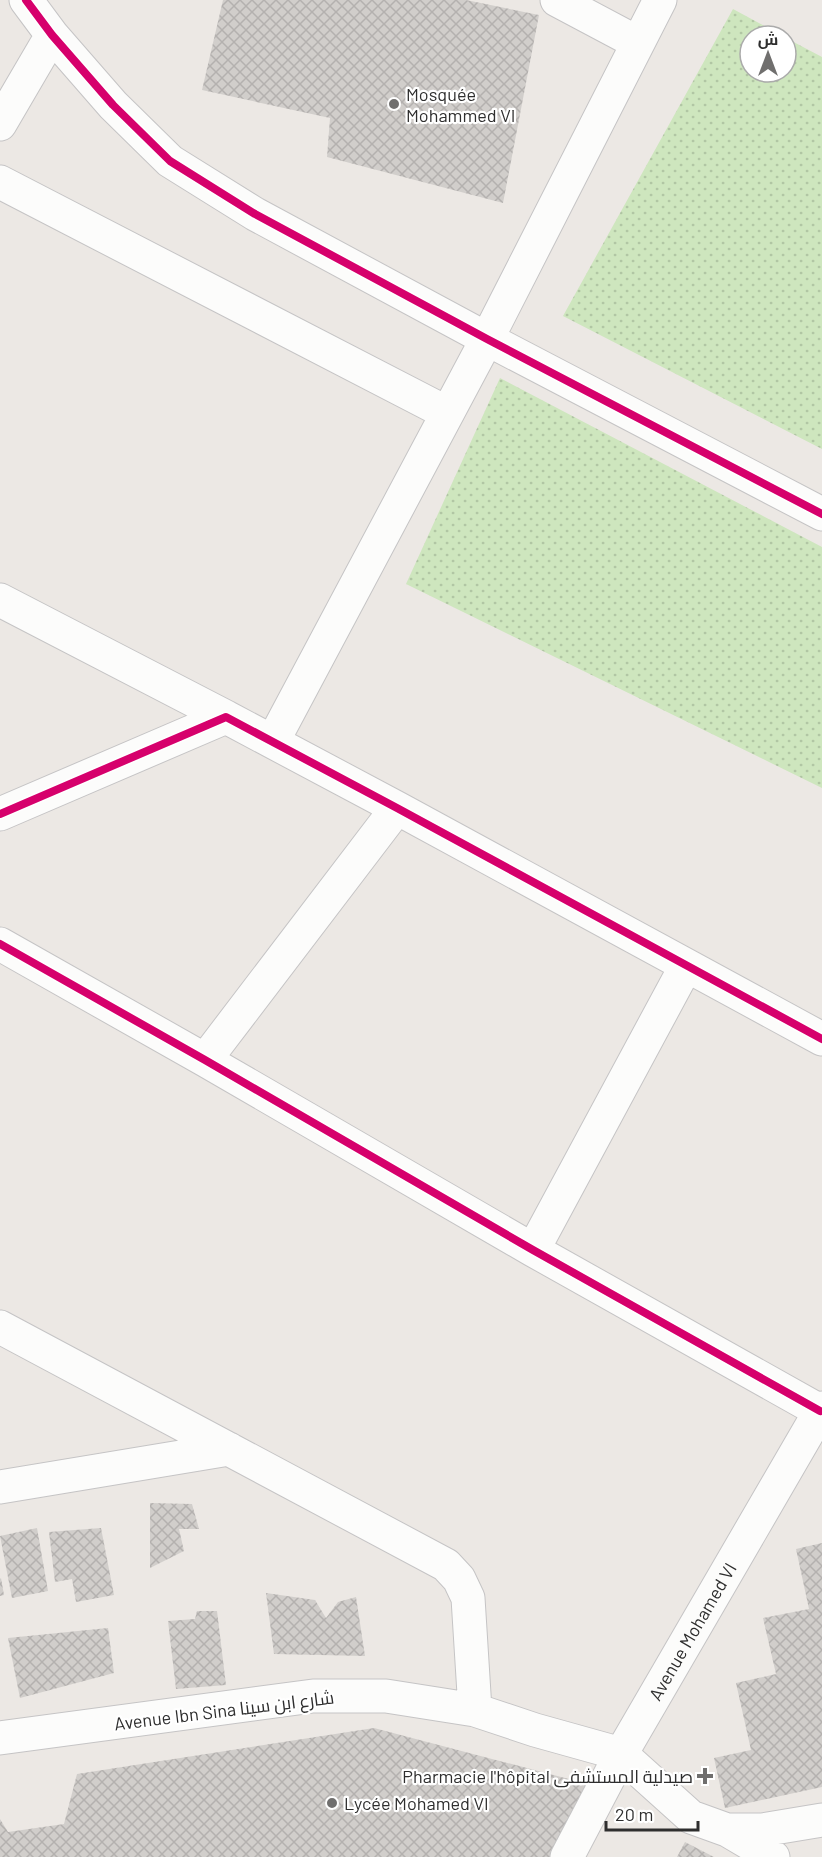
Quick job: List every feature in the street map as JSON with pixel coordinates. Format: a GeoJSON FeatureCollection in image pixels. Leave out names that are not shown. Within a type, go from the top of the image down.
{"type":"FeatureCollection","features":[{"type":"Feature","properties":{"kind":"street"},"geometry":{"type":"LineString","coordinates":[[26,0],[52,35],[113,105],[170,161],[255,214],[487,339],[822,514]]}},
{"type":"Feature","properties":{"kind":"street"},"geometry":{"type":"LineString","coordinates":[[556,0],[638,43]]}},
{"type":"Feature","properties":{"kind":"street"},"geometry":{"type":"LineString","coordinates":[[273,741],[487,339],[660,0]]}},
{"type":"Feature","properties":{"kind":"street"},"geometry":{"type":"LineString","coordinates":[[0,124],[52,35]]}},
{"type":"Feature","properties":{"kind":"street"},"geometry":{"type":"LineString","coordinates":[[0,182],[447,413]]}},
{"type":"Feature","properties":{"kind":"street"},"geometry":{"type":"LineString","coordinates":[[0,600],[273,741],[822,1039]]}},
{"type":"Feature","properties":{"kind":"street"},"geometry":{"type":"LineString","coordinates":[[0,814],[226,717]]}},
{"type":"Feature","properties":{"kind":"street"},"geometry":{"type":"LineString","coordinates":[[205,1060],[397,808]]}},
{"type":"Feature","properties":{"kind":"street"},"geometry":{"type":"LineString","coordinates":[[0,944],[533,1250],[821,1409]]}},
{"type":"Feature","properties":{"kind":"street"},"geometry":{"type":"LineString","coordinates":[[533,1250],[686,966]]}},
{"type":"Feature","properties":{"kind":"street"},"geometry":{"type":"LineString","coordinates":[[0,1327],[446,1565],[459,1579],[468,1598],[475,1710]]}},
{"type":"Feature","properties":{"kind":"street","name":"Avenue Mohamed VI"},"geometry":{"type":"LineString","coordinates":[[567,1857],[621,1754],[821,1409]]}},
{"type":"Feature","properties":{"kind":"street"},"geometry":{"type":"LineString","coordinates":[[0,1487],[229,1449]]}},
{"type":"Feature","properties":{"kind":"street","name":"Avenue Ibn Sina شارع ابن سينا"},"geometry":{"type":"LineString","coordinates":[[1,1736],[313,1696],[386,1696],[475,1710],[535,1730],[621,1754]]}},
{"type":"Feature","properties":{"kind":"street"},"geometry":{"type":"LineString","coordinates":[[621,1754],[691,1817],[727,1830],[773,1857]]}},
{"type":"Feature","properties":{"kind":"street"},"geometry":{"type":"LineString","coordinates":[[727,1830],[762,1830],[822,1820]]}},
{"type":"Feature","properties":{"kind":"green space"},"geometry":{"type":"Polygon","coordinates":[[[733,9],[761,24],[738,24],[738,84],[798,84],[798,44],[822,57],[822,449],[563,316],[733,9]]]}},
{"type":"Feature","properties":{"kind":"green space"},"geometry":{"type":"Polygon","coordinates":[[[500,378],[822,547],[822,788],[406,584],[500,378]]]}},
{"type":"Feature","properties":{"kind":"building","name":"Mosquée Mohammed VI"},"geometry":{"type":"Polygon","coordinates":[[[223,0],[466,0],[539,15],[503,203],[327,157],[330,118],[202,90],[223,0]]]}},
{"type":"Feature","properties":{"kind":"building"},"geometry":{"type":"Polygon","coordinates":[[[150,1503],[192,1504],[199,1529],[179,1529],[184,1551],[150,1568],[150,1503]]]}},
{"type":"Feature","properties":{"kind":"building"},"geometry":{"type":"Polygon","coordinates":[[[37,1528],[48,1591],[12,1598],[0,1536],[37,1528]]]}},
{"type":"Feature","properties":{"kind":"building"},"geometry":{"type":"Polygon","coordinates":[[[101,1528],[114,1595],[76,1602],[72,1579],[55,1582],[49,1532],[101,1528]]]}},
{"type":"Feature","properties":{"kind":"building"},"geometry":{"type":"Polygon","coordinates":[[[822,1543],[822,1787],[725,1808],[714,1758],[751,1750],[736,1683],[776,1674],[763,1618],[809,1609],[796,1549],[822,1543]]]}},
{"type":"Feature","properties":{"kind":"building"},"geometry":{"type":"Polygon","coordinates":[[[0,1579],[4,1595],[0,1596],[0,1579]]]}},
{"type":"Feature","properties":{"kind":"building"},"geometry":{"type":"Polygon","coordinates":[[[266,1593],[315,1600],[326,1618],[338,1602],[356,1597],[365,1656],[274,1654],[266,1593]]]}},
{"type":"Feature","properties":{"kind":"building"},"geometry":{"type":"Polygon","coordinates":[[[197,1611],[217,1611],[226,1685],[176,1689],[168,1621],[195,1619],[197,1611]]]}},
{"type":"Feature","properties":{"kind":"building"},"geometry":{"type":"Polygon","coordinates":[[[108,1628],[114,1673],[20,1698],[8,1638],[108,1628]]]}},
{"type":"Feature","properties":{"kind":"building","name":"Lycée Mohamed VI"},"geometry":{"type":"Polygon","coordinates":[[[374,1728],[603,1788],[564,1857],[0,1857],[0,1819],[8,1832],[64,1824],[77,1774],[374,1728]]]}},
{"type":"Feature","properties":{"kind":"building"},"geometry":{"type":"Polygon","coordinates":[[[685,1842],[714,1857],[677,1857],[685,1842]]]}},
{"type":"Feature","properties":{"kind":"cycle path"},"geometry":{"type":"LineString","coordinates":[[26,0],[52,35],[113,105],[170,161],[255,214],[487,339],[822,514]]}},
{"type":"Feature","properties":{"kind":"cycle path"},"geometry":{"type":"LineString","coordinates":[[0,814],[226,717],[822,1039]]}},
{"type":"Feature","properties":{"kind":"cycle path"},"geometry":{"type":"LineString","coordinates":[[0,944],[533,1250],[820,1411]]}},
{"type":"Feature","properties":{"kind":"place","name":"Mosquée Mohammed VI"},"geometry":{"type":"Point","coordinates":[394,104]}},
{"type":"Feature","properties":{"kind":"place","name":"Pharmacie l'hôpital صيدلية المستشفى"},"geometry":{"type":"Point","coordinates":[705,1776]}},
{"type":"Feature","properties":{"kind":"place","name":"Lycée Mohamed VI"},"geometry":{"type":"Point","coordinates":[332,1803]}}]}
